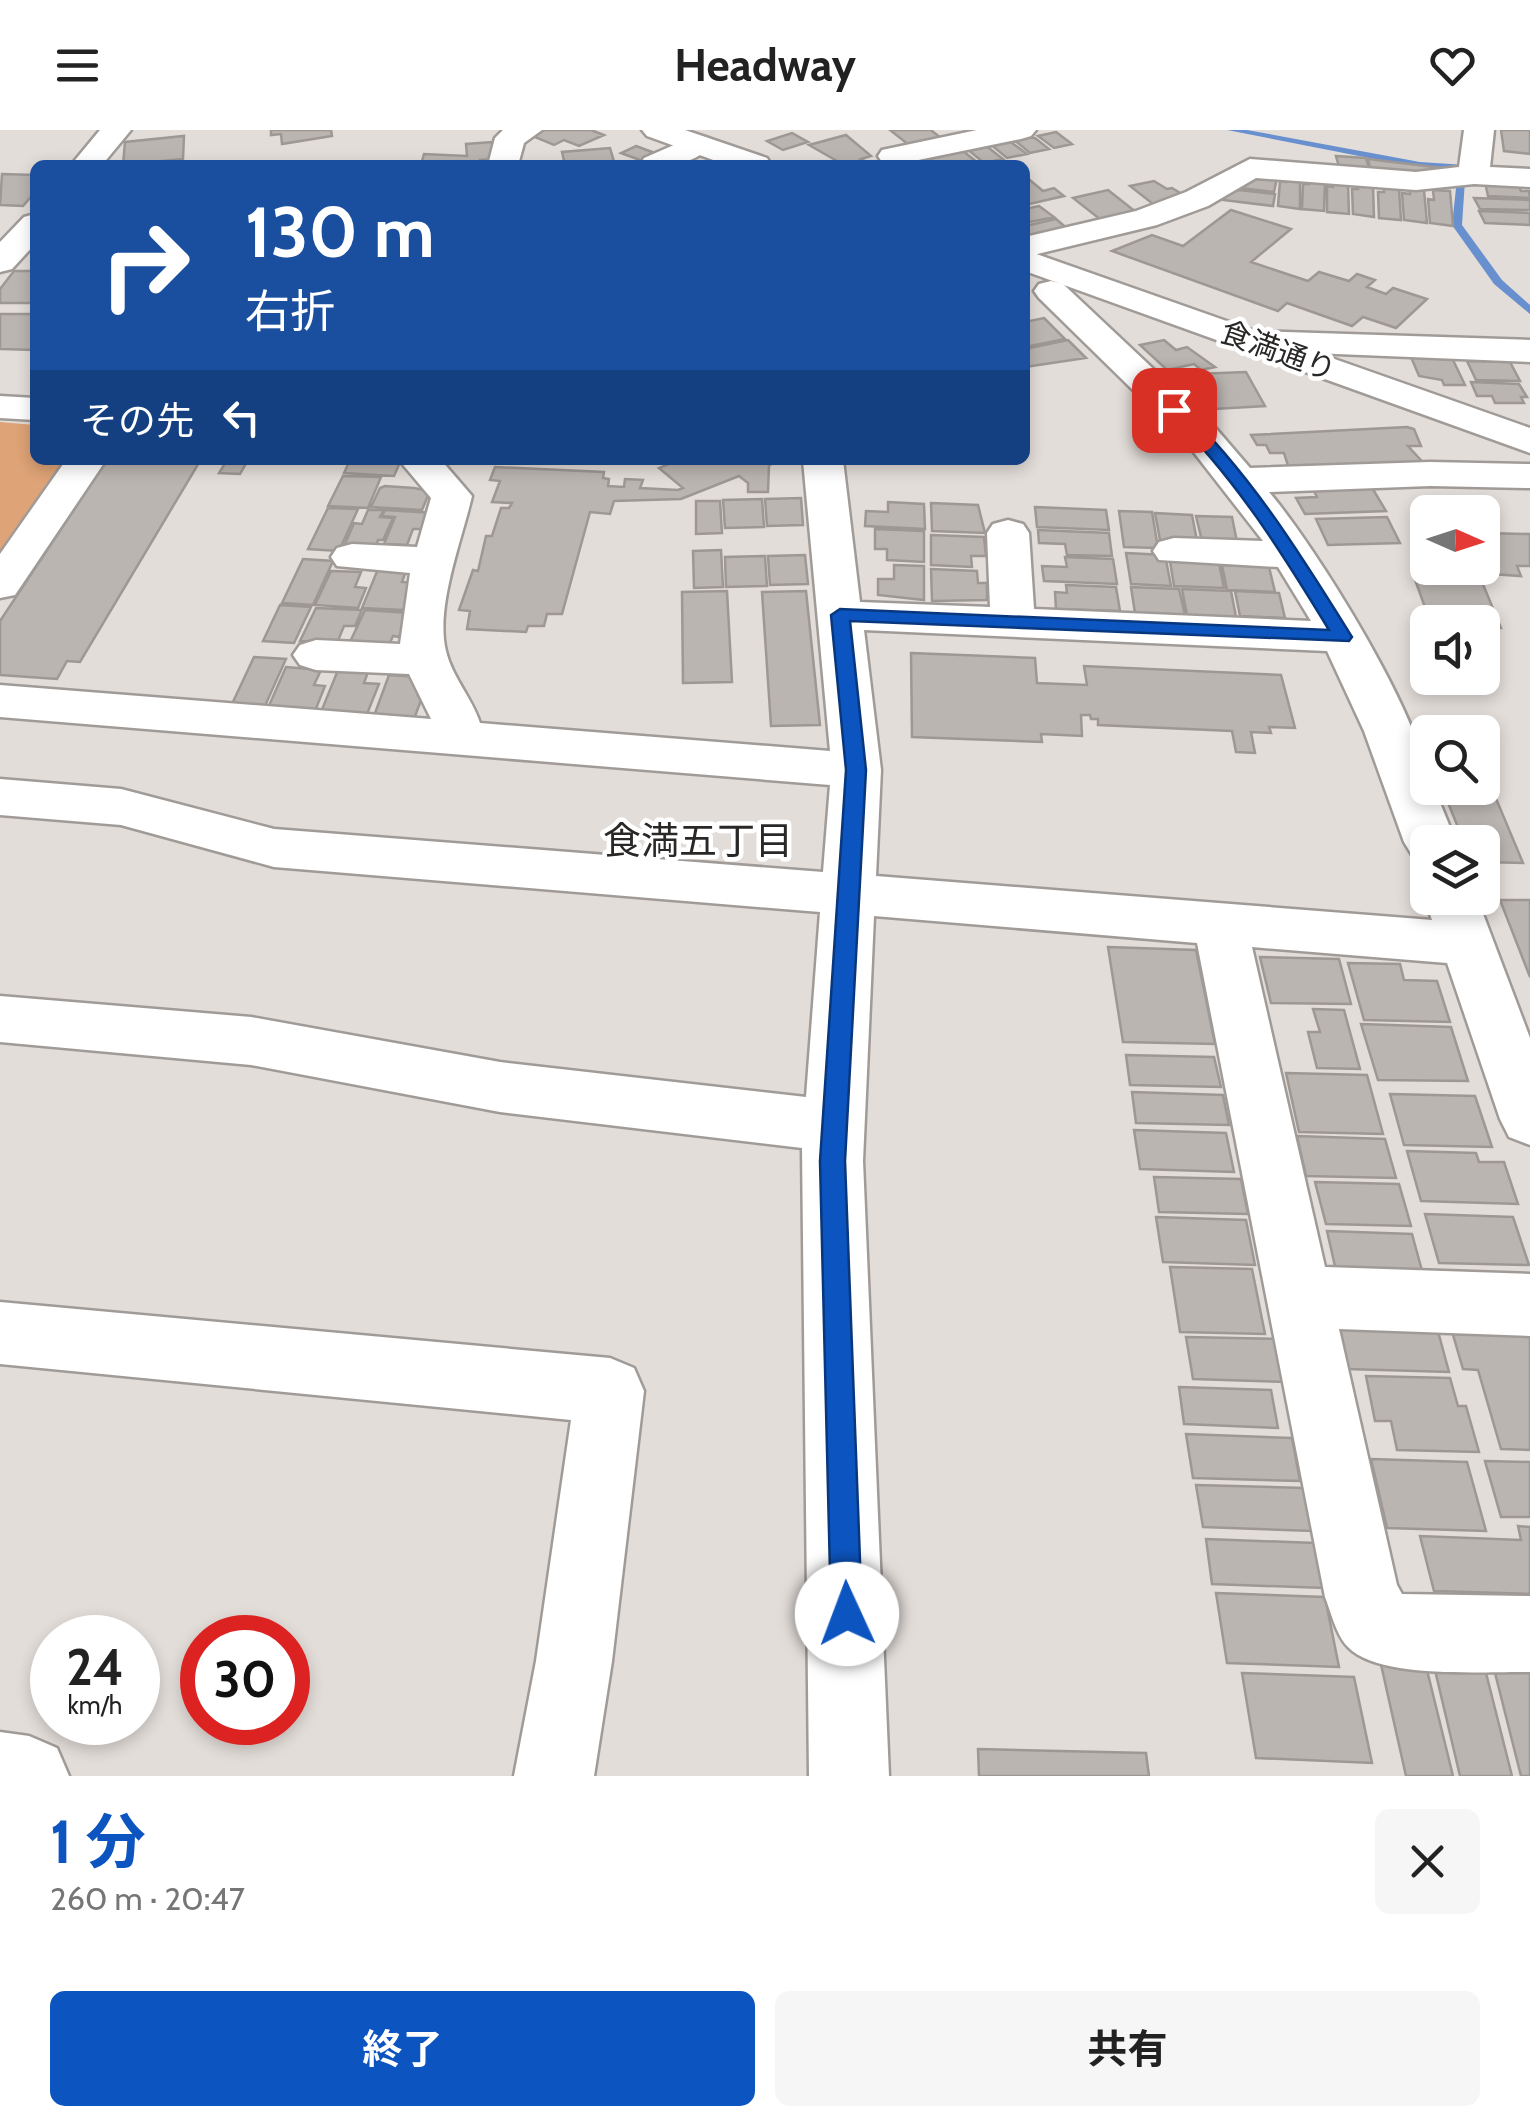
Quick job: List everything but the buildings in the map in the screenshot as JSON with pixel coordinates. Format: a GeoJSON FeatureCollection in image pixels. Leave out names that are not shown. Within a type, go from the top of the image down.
{"type":"FeatureCollection","features":[{"type":"Feature","properties":{"kind":"street"},"geometry":{"type":"LineString","coordinates":[[90,160],[116,130]]}},
{"type":"Feature","properties":{"kind":"street"},"geometry":{"type":"LineString","coordinates":[[504,160],[510,138],[527,130]]}},
{"type":"Feature","properties":{"kind":"street"},"geometry":{"type":"LineString","coordinates":[[657,130],[742,160]]}},
{"type":"Feature","properties":{"kind":"street"},"geometry":{"type":"LineString","coordinates":[[865,130],[899,160],[1021,130]]}},
{"type":"Feature","properties":{"kind":"street"},"geometry":{"type":"LineString","coordinates":[[1474,175],[1479,130]]}},
{"type":"Feature","properties":{"kind":"street"},"geometry":{"type":"LineString","coordinates":[[666,160],[697,144]]}},
{"type":"Feature","properties":{"kind":"street"},"geometry":{"type":"LineString","coordinates":[[1030,247],[1146,218],[1198,199],[1250,168],[1416,181],[1474,175],[1530,178]]}},
{"type":"Feature","properties":{"kind":"street"},"geometry":{"type":"LineString","coordinates":[[0,262],[30,229]]}},
{"type":"Feature","properties":{"kind":"street"},"geometry":{"type":"LineString","coordinates":[[1045,283],[1199,433],[1270,519],[1342,637],[1388,731],[1424,825]]}},
{"type":"Feature","properties":{"kind":"street","name":"食満通り"},"geometry":{"type":"LineString","coordinates":[[1045,283],[1253,342],[1530,441]]}},
{"type":"Feature","properties":{"kind":"street"},"geometry":{"type":"LineString","coordinates":[[1253,342],[1530,352]]}},
{"type":"Feature","properties":{"kind":"street"},"geometry":{"type":"LineString","coordinates":[[0,407],[30,409]]}},
{"type":"Feature","properties":{"kind":"street"},"geometry":{"type":"LineString","coordinates":[[0,585],[83,465]]}},
{"type":"Feature","properties":{"kind":"street"},"geometry":{"type":"LineString","coordinates":[[424,465],[452,496],[420,633],[426,660],[457,720],[458,736]]}},
{"type":"Feature","properties":{"kind":"street"},"geometry":{"type":"LineString","coordinates":[[824,465],[856,770],[834,1126],[849,1776]]}},
{"type":"Feature","properties":{"kind":"street"},"geometry":{"type":"LineString","coordinates":[[1238,481],[1430,474],[1530,476]]}},
{"type":"Feature","properties":{"kind":"street"},"geometry":{"type":"LineString","coordinates":[[1008,533],[1013,623]]}},
{"type":"Feature","properties":{"kind":"street"},"geometry":{"type":"LineString","coordinates":[[1174,550],[1292,555]]}},
{"type":"Feature","properties":{"kind":"street"},"geometry":{"type":"LineString","coordinates":[[352,557],[436,561]]}},
{"type":"Feature","properties":{"kind":"street"},"geometry":{"type":"LineString","coordinates":[[840,615],[1342,637]]}},
{"type":"Feature","properties":{"kind":"street"},"geometry":{"type":"LineString","coordinates":[[316,655],[426,660]]}},
{"type":"Feature","properties":{"kind":"street"},"geometry":{"type":"LineString","coordinates":[[0,702],[856,770]]}},
{"type":"Feature","properties":{"kind":"street"},"geometry":{"type":"LineString","coordinates":[[0,796],[121,807],[274,848],[1220,924],[1459,921],[1530,1119]]}},
{"type":"Feature","properties":{"kind":"street"},"geometry":{"type":"LineString","coordinates":[[1220,924],[1362,1597],[1375,1621],[1400,1632],[1530,1634]]}},
{"type":"Feature","properties":{"kind":"street"},"geometry":{"type":"LineString","coordinates":[[0,1019],[250,1041],[500,1087],[834,1126]]}},
{"type":"Feature","properties":{"kind":"street"},"geometry":{"type":"LineString","coordinates":[[1299,1297],[1530,1305]]}},
{"type":"Feature","properties":{"kind":"street"},"geometry":{"type":"LineString","coordinates":[[0,1333],[610,1391],[574,1661],[554,1776]]}},
{"type":"Feature","properties":{"kind":"street"},"geometry":{"type":"LineString","coordinates":[[0,1772],[29,1776]]}},
{"type":"Feature","properties":{"kind":"shaded area"},"geometry":{"type":"Polygon","coordinates":[[[0,422],[30,425],[30,465],[69,465],[0,564],[0,422]]]}},
{"type":"Feature","properties":{"kind":"waterway"},"geometry":{"type":"LineString","coordinates":[[1232,130],[1420,165],[1463,167],[1457,225],[1498,282],[1530,311]]}},
{"type":"Feature","properties":{"kind":"district","name":"食満五丁目"},"geometry":{"type":"Point","coordinates":[698,841]}},
{"type":"Feature","properties":{"kind":"route"},"geometry":{"type":"LineString","coordinates":[[847,1614],[832,1161],[856,770],[840,615],[1342,637],[1270,519],[1199,433],[1174,410]]}}]}
